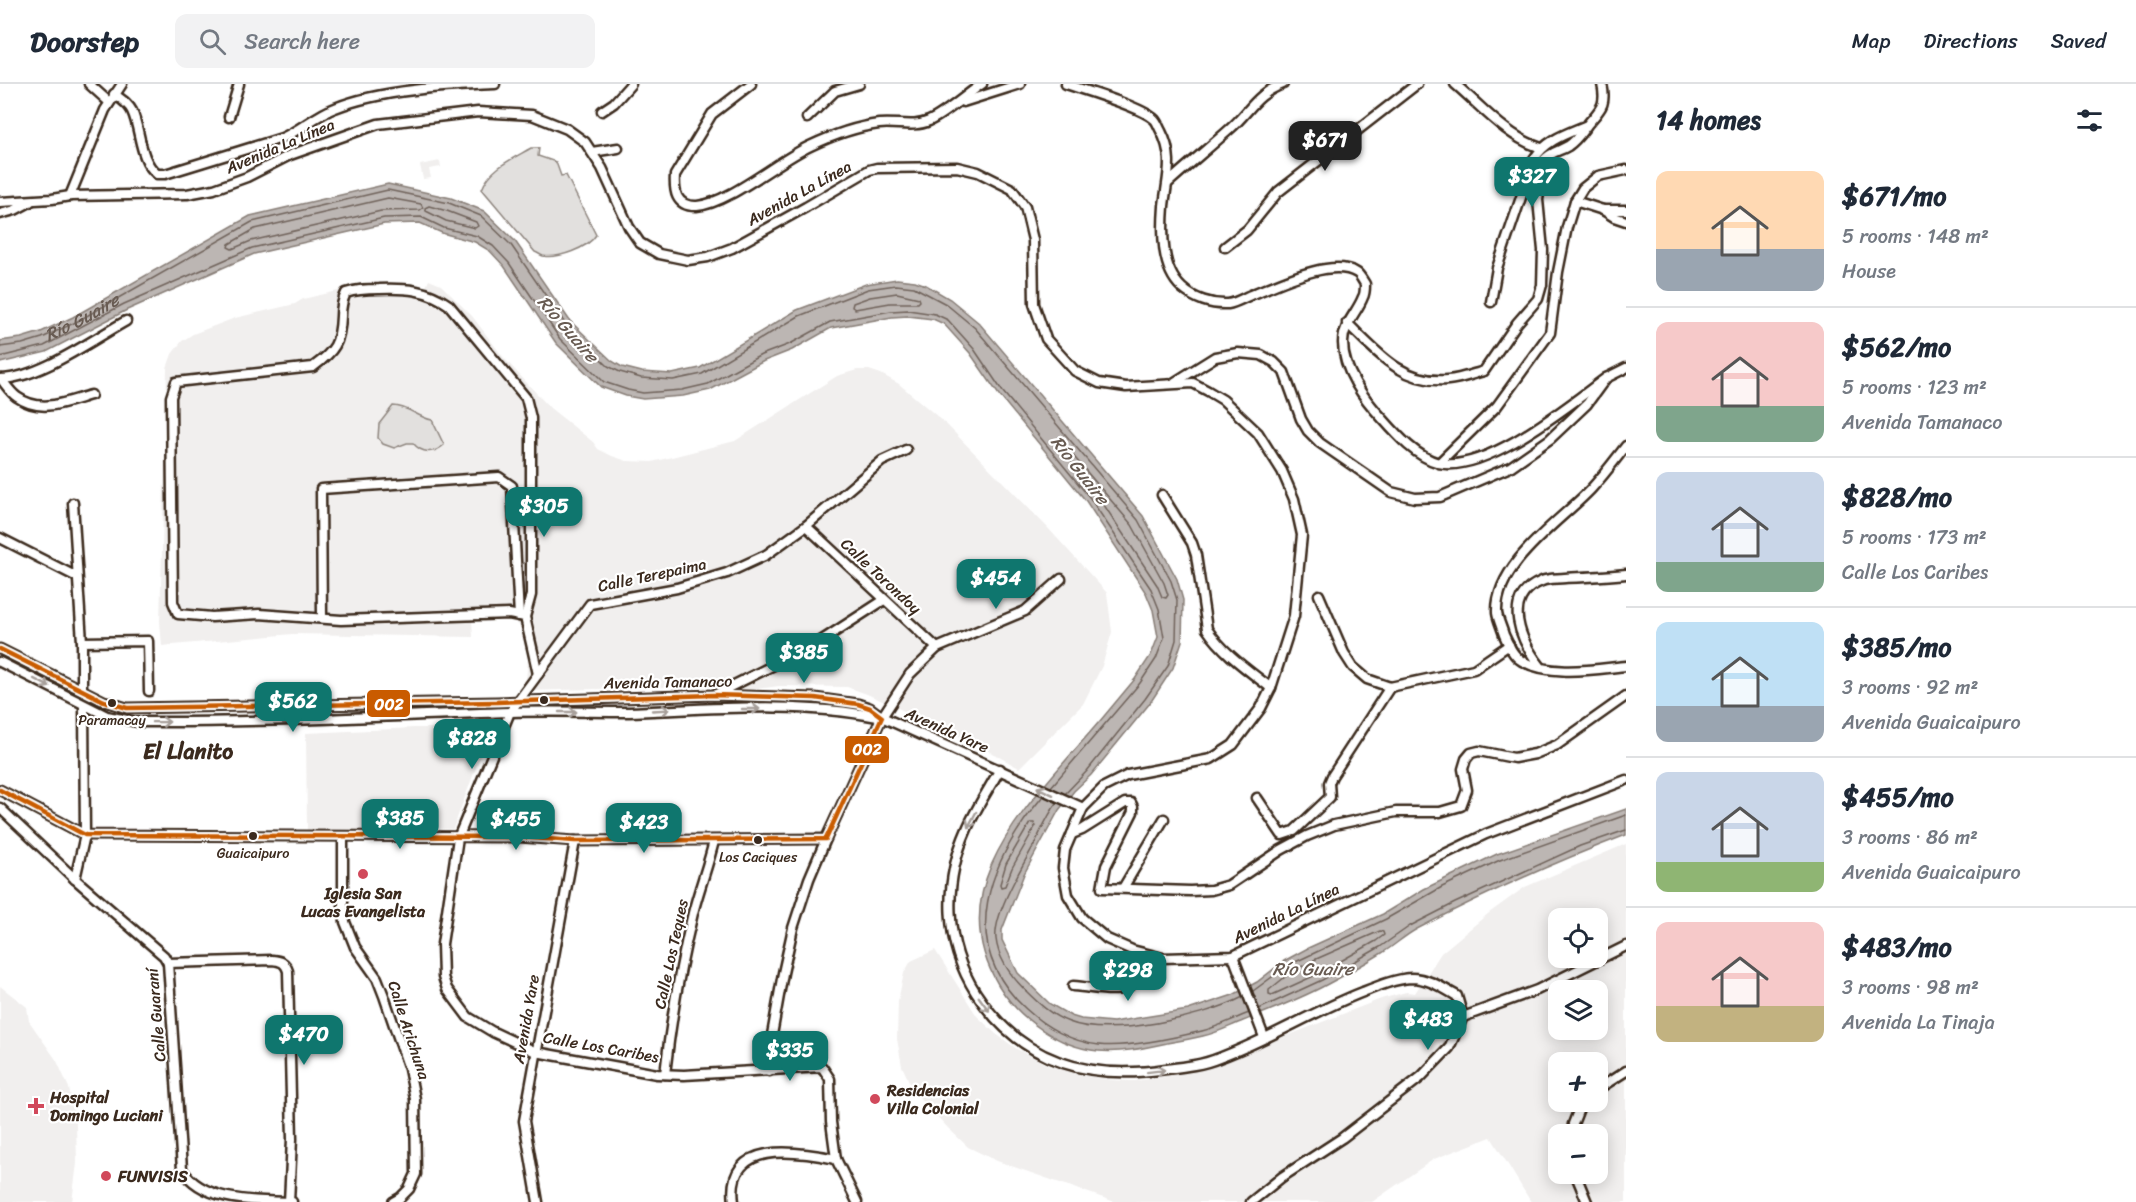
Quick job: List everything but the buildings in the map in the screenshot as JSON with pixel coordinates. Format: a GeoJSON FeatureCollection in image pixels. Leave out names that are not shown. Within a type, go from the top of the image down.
{"type":"FeatureCollection","features":[{"type":"Feature","properties":{"kind":"street"},"geometry":{"type":"LineString","coordinates":[[89,84],[127,104],[132,112],[148,164],[157,174],[165,174],[282,138],[297,132],[331,110],[358,100],[428,88],[495,84]]}},
{"type":"Feature","properties":{"kind":"street"},"geometry":{"type":"LineString","coordinates":[[70,196],[112,98],[122,84]]}},
{"type":"Feature","properties":{"kind":"street"},"geometry":{"type":"LineString","coordinates":[[228,117],[239,84]]}},
{"type":"Feature","properties":{"kind":"street"},"geometry":{"type":"LineString","coordinates":[[602,111],[614,104],[631,84]]}},
{"type":"Feature","properties":{"kind":"street"},"geometry":{"type":"LineString","coordinates":[[751,84],[712,114],[675,174],[676,195],[684,203],[695,206],[714,203],[809,147],[850,130],[881,123],[910,124],[929,121],[982,84]]}},
{"type":"Feature","properties":{"kind":"street"},"geometry":{"type":"LineString","coordinates":[[807,117],[835,88],[859,84]]}},
{"type":"Feature","properties":{"kind":"street"},"geometry":{"type":"LineString","coordinates":[[951,106],[1020,84]]}},
{"type":"Feature","properties":{"kind":"street"},"geometry":{"type":"LineString","coordinates":[[1066,84],[1129,106],[1154,119],[1168,144],[1168,183],[1164,206],[1165,251],[1169,271],[1181,287],[1193,296],[1208,303],[1230,304],[1283,282],[1327,268],[1345,269],[1358,274],[1365,284],[1363,297],[1347,322],[1343,343],[1347,362],[1358,388],[1381,417],[1414,450],[1439,463],[1475,460],[1528,434],[1606,378],[1626,368]]}},
{"type":"Feature","properties":{"kind":"street"},"geometry":{"type":"LineString","coordinates":[[1168,183],[1233,127],[1261,96],[1283,84]]}},
{"type":"Feature","properties":{"kind":"street"},"geometry":{"type":"LineString","coordinates":[[1225,247],[1247,230],[1278,192],[1417,84]]}},
{"type":"Feature","properties":{"kind":"street"},"geometry":{"type":"LineString","coordinates":[[1455,84],[1510,132],[1525,143],[1541,148]]}},
{"type":"Feature","properties":{"kind":"street"},"geometry":{"type":"LineString","coordinates":[[1347,322],[1385,361],[1411,375],[1431,380],[1450,380],[1484,372],[1517,323],[1538,299],[1542,285],[1543,249],[1538,200],[1544,160],[1547,155],[1573,142],[1599,113],[1605,97],[1602,84]]}},
{"type":"Feature","properties":{"kind":"street","name":"Avenida La Línea"},"geometry":{"type":"LineString","coordinates":[[0,202],[33,201],[70,196],[187,194],[214,189],[247,177],[312,146],[378,124],[478,112],[532,115],[567,129],[585,142],[615,193],[629,227],[640,243],[659,254],[681,259],[708,257],[732,248],[869,170],[957,167],[978,172],[1012,189],[1025,207],[1034,240],[1034,304],[1046,339],[1075,371],[1099,383],[1126,387],[1174,382],[1192,383],[1223,400],[1258,433],[1282,471],[1294,499],[1302,535],[1294,616],[1271,688],[1261,708],[1233,746],[1211,759],[1128,775],[1104,787],[1083,808],[1065,850],[1063,868],[1068,895],[1082,918],[1107,939],[1132,950],[1154,956],[1163,958],[1233,956],[1486,834],[1626,780]]}},
{"type":"Feature","properties":{"kind":"street"},"geometry":{"type":"LineString","coordinates":[[1491,302],[1497,268],[1534,159],[1541,148],[1587,125]]}},
{"type":"Feature","properties":{"kind":"street"},"geometry":{"type":"LineString","coordinates":[[592,152],[618,148]]}},
{"type":"Feature","properties":{"kind":"street"},"geometry":{"type":"LineString","coordinates":[[1439,463],[1497,406],[1550,333],[1567,227],[1575,201],[1583,188],[1598,176],[1626,170]]}},
{"type":"Feature","properties":{"kind":"street"},"geometry":{"type":"LineString","coordinates":[[0,214],[33,201]]}},
{"type":"Feature","properties":{"kind":"street"},"geometry":{"type":"LineString","coordinates":[[1575,201],[1603,210],[1626,210]]}},
{"type":"Feature","properties":{"kind":"street"},"geometry":{"type":"LineString","coordinates":[[1603,210],[1614,218],[1626,221]]}},
{"type":"Feature","properties":{"kind":"street"},"geometry":{"type":"LineString","coordinates":[[408,288],[439,298],[449,305],[526,398],[529,405],[531,418],[531,596],[522,616],[509,614],[341,620],[259,614],[212,616],[178,614],[173,602],[171,397],[176,382],[313,367],[329,356],[337,344],[342,301],[346,293],[356,290],[408,288]]}},
{"type":"Feature","properties":{"kind":"street"},"geometry":{"type":"LineString","coordinates":[[1,379],[13,379],[37,371],[126,321]]}},
{"type":"Feature","properties":{"kind":"street"},"geometry":{"type":"LineString","coordinates":[[1174,382],[1215,357],[1238,352],[1261,355],[1274,362],[1284,372],[1301,419],[1308,431],[1320,443],[1391,492],[1415,498],[1440,497],[1510,467],[1550,439],[1587,404],[1606,378]]}},
{"type":"Feature","properties":{"kind":"street"},"geometry":{"type":"LineString","coordinates":[[1,379],[16,397],[33,405],[53,407],[91,394]]}},
{"type":"Feature","properties":{"kind":"street"},"geometry":{"type":"LineString","coordinates":[[1626,446],[1592,488],[1527,550],[1510,571],[1499,597],[1497,615],[1509,645],[1521,661],[1541,667],[1572,671],[1626,666]]}},
{"type":"Feature","properties":{"kind":"street","name":"Calle Terepaima"},"geometry":{"type":"LineString","coordinates":[[510,712],[590,604],[677,588],[727,573],[766,555],[806,526],[882,461],[906,450]]}},
{"type":"Feature","properties":{"kind":"street"},"geometry":{"type":"LineString","coordinates":[[322,618],[321,489],[499,477],[512,486],[522,616],[538,674]]}},
{"type":"Feature","properties":{"kind":"street"},"geometry":{"type":"LineString","coordinates":[[1162,495],[1192,543],[1196,555],[1207,629],[1234,658],[1271,688]]}},
{"type":"Feature","properties":{"kind":"street"},"geometry":{"type":"LineString","coordinates":[[73,503],[82,642],[82,690]]}},
{"type":"Feature","properties":{"kind":"street","name":"Calle Torondoy"},"geometry":{"type":"LineString","coordinates":[[806,526],[937,648]]}},
{"type":"Feature","properties":{"kind":"street"},"geometry":{"type":"LineString","coordinates":[[0,538],[78,577]]}},
{"type":"Feature","properties":{"kind":"street"},"geometry":{"type":"LineString","coordinates":[[1541,667],[1529,652],[1517,618],[1521,600],[1529,587],[1544,580],[1626,574]]}},
{"type":"Feature","properties":{"kind":"street"},"geometry":{"type":"LineString","coordinates":[[769,1071],[772,1035],[793,928],[809,879],[882,717],[910,674],[937,648],[1025,611],[1061,579]]}},
{"type":"Feature","properties":{"kind":"street"},"geometry":{"type":"LineString","coordinates":[[1319,595],[1344,653],[1353,667],[1367,679],[1390,687],[1474,669],[1509,645]]}},
{"type":"Feature","properties":{"kind":"street"},"geometry":{"type":"LineString","coordinates":[[714,695],[816,644],[884,600]]}},
{"type":"Feature","properties":{"kind":"street"},"geometry":{"type":"LineString","coordinates":[[82,642],[148,641],[149,691]]}},
{"type":"Feature","properties":{"kind":"street","name":"Avenida Tamanaco"},"geometry":{"type":"LineString","coordinates":[[0,649],[115,705],[143,708],[714,695],[815,698],[858,704],[870,708],[882,717]]}},
{"type":"Feature","properties":{"kind":"street","name":"Avenida Tamanaco"},"geometry":{"type":"LineString","coordinates":[[0,662],[106,716],[138,722],[510,712],[794,709],[838,710],[882,717]]}},
{"type":"Feature","properties":{"kind":"street"},"geometry":{"type":"LineString","coordinates":[[1257,798],[1282,835],[1294,831],[1330,797],[1329,783],[1332,776],[1390,687]]}},
{"type":"Feature","properties":{"kind":"street"},"geometry":{"type":"LineString","coordinates":[[1072,834],[1125,803],[1131,803],[1133,812],[1106,866],[1102,888],[1211,890],[1229,885],[1281,850],[1306,836],[1334,825],[1396,812],[1453,810],[1461,806],[1465,800],[1467,790],[1463,769],[1471,753],[1479,751],[1514,758],[1535,754],[1557,745],[1626,696]]}},
{"type":"Feature","properties":{"kind":"street"},"geometry":{"type":"LineString","coordinates":[[75,879],[85,835],[84,706]]}},
{"type":"Feature","properties":{"kind":"street","name":"Calle Los Caribes"},"geometry":{"type":"LineString","coordinates":[[510,712],[458,838],[442,944],[443,977],[451,997],[468,1017],[493,1032],[536,1052],[665,1074],[684,1075],[822,1067],[830,1079],[831,1122],[836,1159]]}},
{"type":"Feature","properties":{"kind":"street","name":"Avenida Yare"},"geometry":{"type":"LineString","coordinates":[[882,717],[1083,808]]}},
{"type":"Feature","properties":{"kind":"street"},"geometry":{"type":"LineString","coordinates":[[1000,769],[967,828],[957,856],[950,885],[949,912],[953,941],[960,963],[985,1007],[1016,1040],[1046,1057],[1074,1067],[1130,1074],[1188,1066],[1218,1059],[1337,1002],[1384,984],[1412,978],[1436,984],[1457,996],[1463,1017],[1449,1048],[1421,1077],[1342,1138],[1282,1177],[1251,1202]]}},
{"type":"Feature","properties":{"kind":"street"},"geometry":{"type":"LineString","coordinates":[[0,790],[85,835],[519,837],[575,841],[826,840]]}},
{"type":"Feature","properties":{"kind":"street","name":"Calle Guaraní"},"geometry":{"type":"LineString","coordinates":[[0,808],[75,879],[164,956],[168,963],[182,1169],[186,1178],[202,1193],[228,1202],[291,1202]]}},
{"type":"Feature","properties":{"kind":"street"},"geometry":{"type":"LineString","coordinates":[[1123,888],[1164,819]]}},
{"type":"Feature","properties":{"kind":"street","name":"Calle Arichuna"},"geometry":{"type":"LineString","coordinates":[[343,837],[345,922],[355,947],[381,987],[409,1069],[415,1099],[416,1174],[409,1189],[396,1200]]}},
{"type":"Feature","properties":{"kind":"street","name":"Avenida Yare"},"geometry":{"type":"LineString","coordinates":[[538,1202],[524,1121],[575,841]]}},
{"type":"Feature","properties":{"kind":"street","name":"Calle Los Teques"},"geometry":{"type":"LineString","coordinates":[[665,1074],[679,977],[693,912],[714,841]]}},
{"type":"Feature","properties":{"kind":"street"},"geometry":{"type":"LineString","coordinates":[[1463,1017],[1537,990],[1626,946]]}},
{"type":"Feature","properties":{"kind":"street"},"geometry":{"type":"LineString","coordinates":[[1072,986],[1120,990],[1129,988],[1143,975],[1154,956]]}},
{"type":"Feature","properties":{"kind":"street"},"geometry":{"type":"LineString","coordinates":[[1233,956],[1264,1037]]}},
{"type":"Feature","properties":{"kind":"street"},"geometry":{"type":"LineString","coordinates":[[168,963],[272,960],[286,965],[288,970],[292,1139],[291,1202]]}},
{"type":"Feature","properties":{"kind":"street"},"geometry":{"type":"LineString","coordinates":[[1608,1083],[1626,1071]]}},
{"type":"Feature","properties":{"kind":"street"},"geometry":{"type":"LineString","coordinates":[[734,1202],[733,1184],[736,1174],[743,1166],[764,1154],[782,1151],[836,1159],[857,1202]]}},
{"type":"Feature","properties":{"kind":"street"},"geometry":{"type":"LineString","coordinates":[[1580,1184],[1587,1202]]}},
{"type":"Feature","properties":{"kind":"shaded area"},"geometry":{"type":"Polygon","coordinates":[[[531,148],[539,148],[538,156],[556,162],[561,176],[566,175],[596,235],[572,252],[543,256],[535,252],[482,189],[490,175],[509,160],[531,148]]]}},
{"type":"Feature","properties":{"kind":"shaded area"},"geometry":{"type":"Polygon","coordinates":[[[440,161],[441,167],[429,169],[431,178],[423,179],[420,165],[440,161]]]}},
{"type":"Feature","properties":{"kind":"shaded area"},"geometry":{"type":"Polygon","coordinates":[[[429,280],[441,285],[472,316],[504,358],[550,408],[593,442],[598,449],[627,461],[652,462],[735,441],[837,376],[857,370],[869,370],[881,374],[899,384],[944,422],[1047,527],[1107,593],[1112,632],[1102,666],[1083,704],[1019,768],[972,742],[847,687],[779,686],[756,689],[666,687],[525,691],[529,648],[525,631],[516,623],[505,619],[472,620],[473,637],[292,634],[162,646],[160,622],[167,368],[172,354],[182,341],[193,334],[235,318],[342,290],[425,289],[429,280]]]}},
{"type":"Feature","properties":{"kind":"shaded area"},"geometry":{"type":"Polygon","coordinates":[[[393,406],[432,420],[444,445],[436,450],[424,451],[413,443],[394,448],[383,444],[378,438],[379,424],[393,406]]]}},
{"type":"Feature","properties":{"kind":"shaded area"},"geometry":{"type":"Polygon","coordinates":[[[414,728],[491,728],[453,829],[307,831],[306,733],[414,728]]]}},
{"type":"Feature","properties":{"kind":"shaded area"},"geometry":{"type":"Polygon","coordinates":[[[1626,844],[1626,1202],[1531,1202],[1491,1137],[1434,1159],[1372,1202],[1115,1202],[997,1161],[968,1147],[914,1092],[902,1066],[897,1039],[898,1001],[904,973],[911,961],[935,950],[977,1016],[1017,1049],[1049,1066],[1081,1075],[1134,1081],[1162,1077],[1243,1053],[1381,999],[1406,992],[1415,993],[1441,953],[1525,887],[1626,844]]]}},
{"type":"Feature","properties":{"kind":"shaded area","name":"Hospital Domingo Luciani"},"geometry":{"type":"Polygon","coordinates":[[[0,986],[27,1007],[29,1021],[57,1061],[69,1088],[76,1124],[77,1163],[72,1202],[0,1202],[0,986]]]}},
{"type":"Feature","properties":{"kind":"water","name":"Río Guaire"},"geometry":{"type":"Polygon","coordinates":[[[388,184],[451,198],[484,211],[515,241],[570,321],[612,361],[622,367],[642,372],[672,374],[700,368],[797,310],[866,284],[897,279],[926,285],[950,299],[979,323],[1143,516],[1177,579],[1183,600],[1182,641],[1173,668],[1150,703],[1059,810],[1024,874],[1002,930],[1002,940],[1018,973],[1050,1004],[1071,1016],[1113,1022],[1188,1010],[1233,995],[1308,948],[1383,914],[1424,889],[1497,854],[1626,809],[1626,835],[1546,867],[1468,903],[1417,929],[1375,957],[1316,990],[1213,1033],[1116,1051],[1083,1048],[1055,1037],[1017,1010],[999,986],[984,954],[979,923],[982,893],[992,864],[1024,810],[1135,679],[1151,655],[1158,637],[1153,610],[1146,593],[1086,501],[999,395],[970,353],[944,324],[933,319],[908,316],[831,328],[710,390],[683,396],[643,399],[626,396],[601,387],[556,343],[504,266],[490,251],[475,242],[442,233],[420,223],[384,224],[254,254],[127,310],[46,352],[0,363],[0,341],[41,332],[73,317],[250,216],[388,184]]]}},
{"type":"Feature","properties":{"kind":"transit line","name":"002"},"geometry":{"type":"LineString","coordinates":[[0,649],[104,701],[127,708],[497,702],[714,695],[815,698],[858,704],[870,708],[882,717],[826,839],[575,841],[519,837],[85,835],[0,790]]}},
{"type":"Feature","properties":{"kind":"place","name":"Paramacay"},"geometry":{"type":"Point","coordinates":[112,703]}},
{"type":"Feature","properties":{"kind":"place","name":"Guaicaipuro"},"geometry":{"type":"Point","coordinates":[253,836]}},
{"type":"Feature","properties":{"kind":"place","name":"Los Caciques"},"geometry":{"type":"Point","coordinates":[758,840]}},
{"type":"Feature","properties":{"kind":"place","name":"Iglesia San Lucas Evangelista"},"geometry":{"type":"Point","coordinates":[363,874]}},
{"type":"Feature","properties":{"kind":"place","name":"Residencias Villa Colonial"},"geometry":{"type":"Point","coordinates":[875,1099]}},
{"type":"Feature","properties":{"kind":"place","name":"Hospital Domingo Luciani"},"geometry":{"type":"Point","coordinates":[36,1106]}},
{"type":"Feature","properties":{"kind":"place","name":"FUNVISIS"},"geometry":{"type":"Point","coordinates":[106,1176]}},
{"type":"Feature","properties":{"kind":"district","name":"El Llanito"},"geometry":{"type":"Point","coordinates":[188,751]}}]}
